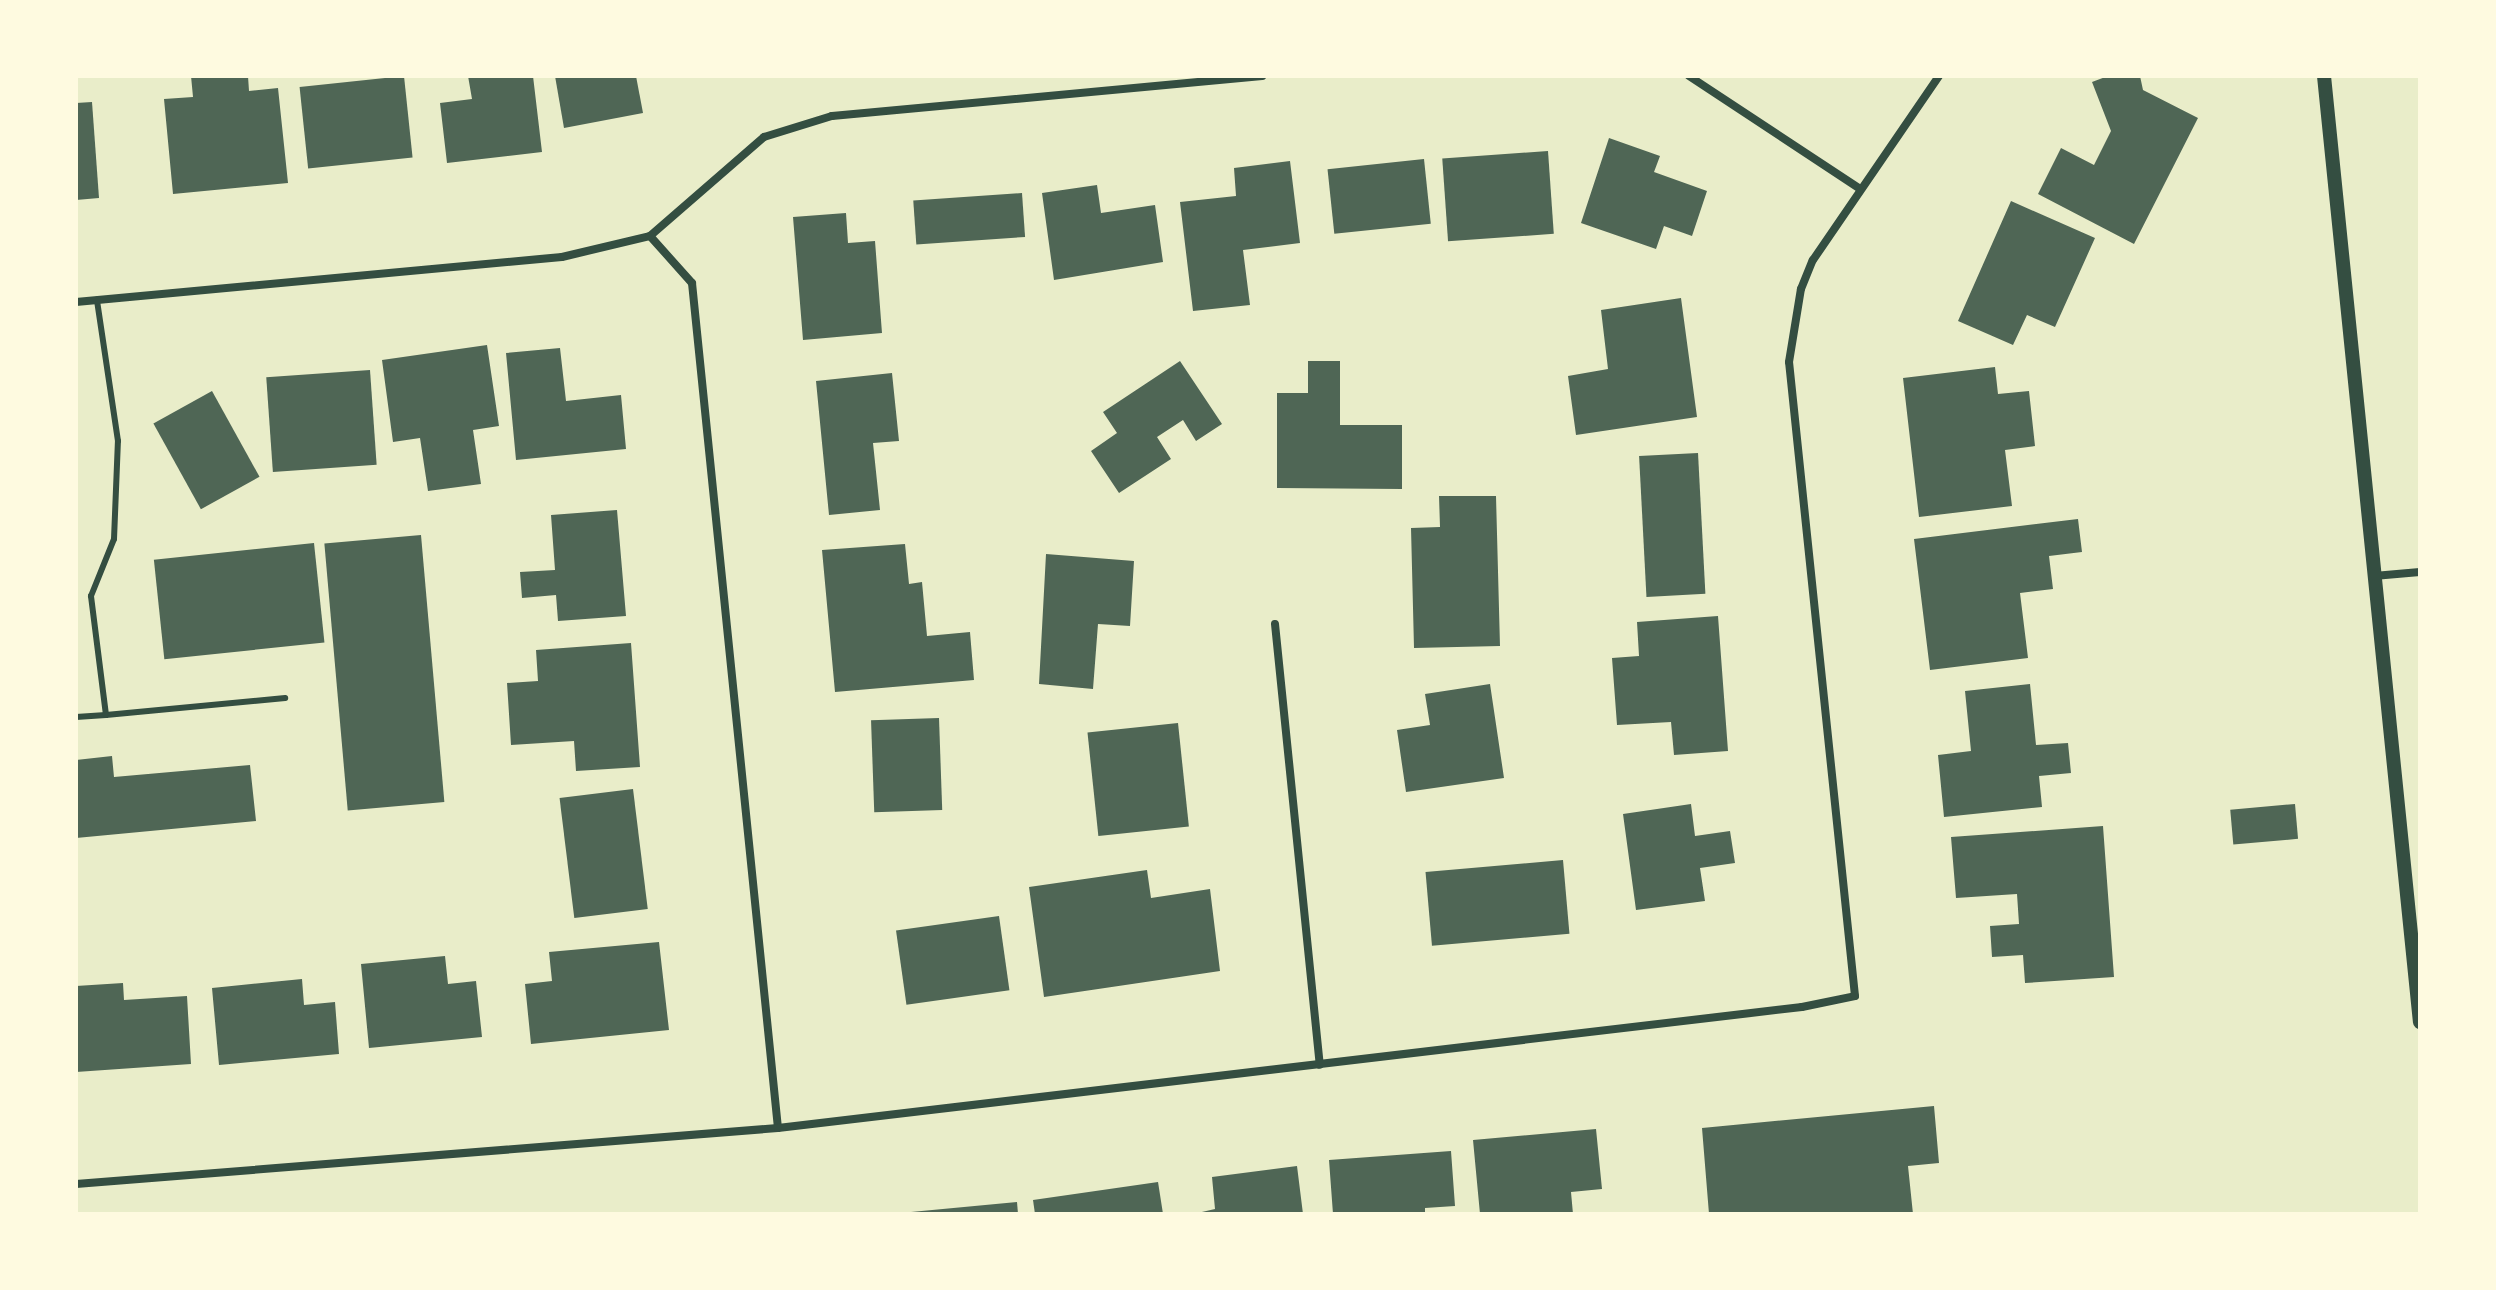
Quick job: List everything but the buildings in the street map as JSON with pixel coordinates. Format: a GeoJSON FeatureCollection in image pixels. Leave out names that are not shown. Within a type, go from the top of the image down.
{"type":"FeatureCollection","features":[{"type":"Feature","properties":{"kind":"street"},"geometry":{"type":"LineString","coordinates":[[76,302],[562,257],[650,236],[764,137],[832,116],[1262,76]]}},
{"type":"Feature","properties":{"kind":"street"},"geometry":{"type":"LineString","coordinates":[[1689,76],[1859,188]]}},
{"type":"Feature","properties":{"kind":"street"},"geometry":{"type":"LineString","coordinates":[[76,1184],[778,1128],[1802,1007],[1855,996],[1789,362],[1807,274],[1859,188],[1939,76]]}},
{"type":"Feature","properties":{"kind":"street"},"geometry":{"type":"LineString","coordinates":[[2324,76],[2420,1022]]}},
{"type":"Feature","properties":{"kind":"street"},"geometry":{"type":"LineString","coordinates":[[650,236],[692,283],[778,1128]]}},
{"type":"Feature","properties":{"kind":"street"},"geometry":{"type":"LineString","coordinates":[[2374,576],[2420,572]]}},
{"type":"Feature","properties":{"kind":"street"},"geometry":{"type":"LineString","coordinates":[[1275,624],[1320,1065]]}},
{"type":"Feature","properties":{"kind":"lane"},"geometry":{"type":"LineString","coordinates":[[97,300],[118,441],[114,539],[91,596],[106,715]]}},
{"type":"Feature","properties":{"kind":"lane"},"geometry":{"type":"LineString","coordinates":[[76,717],[285,698]]}}]}
